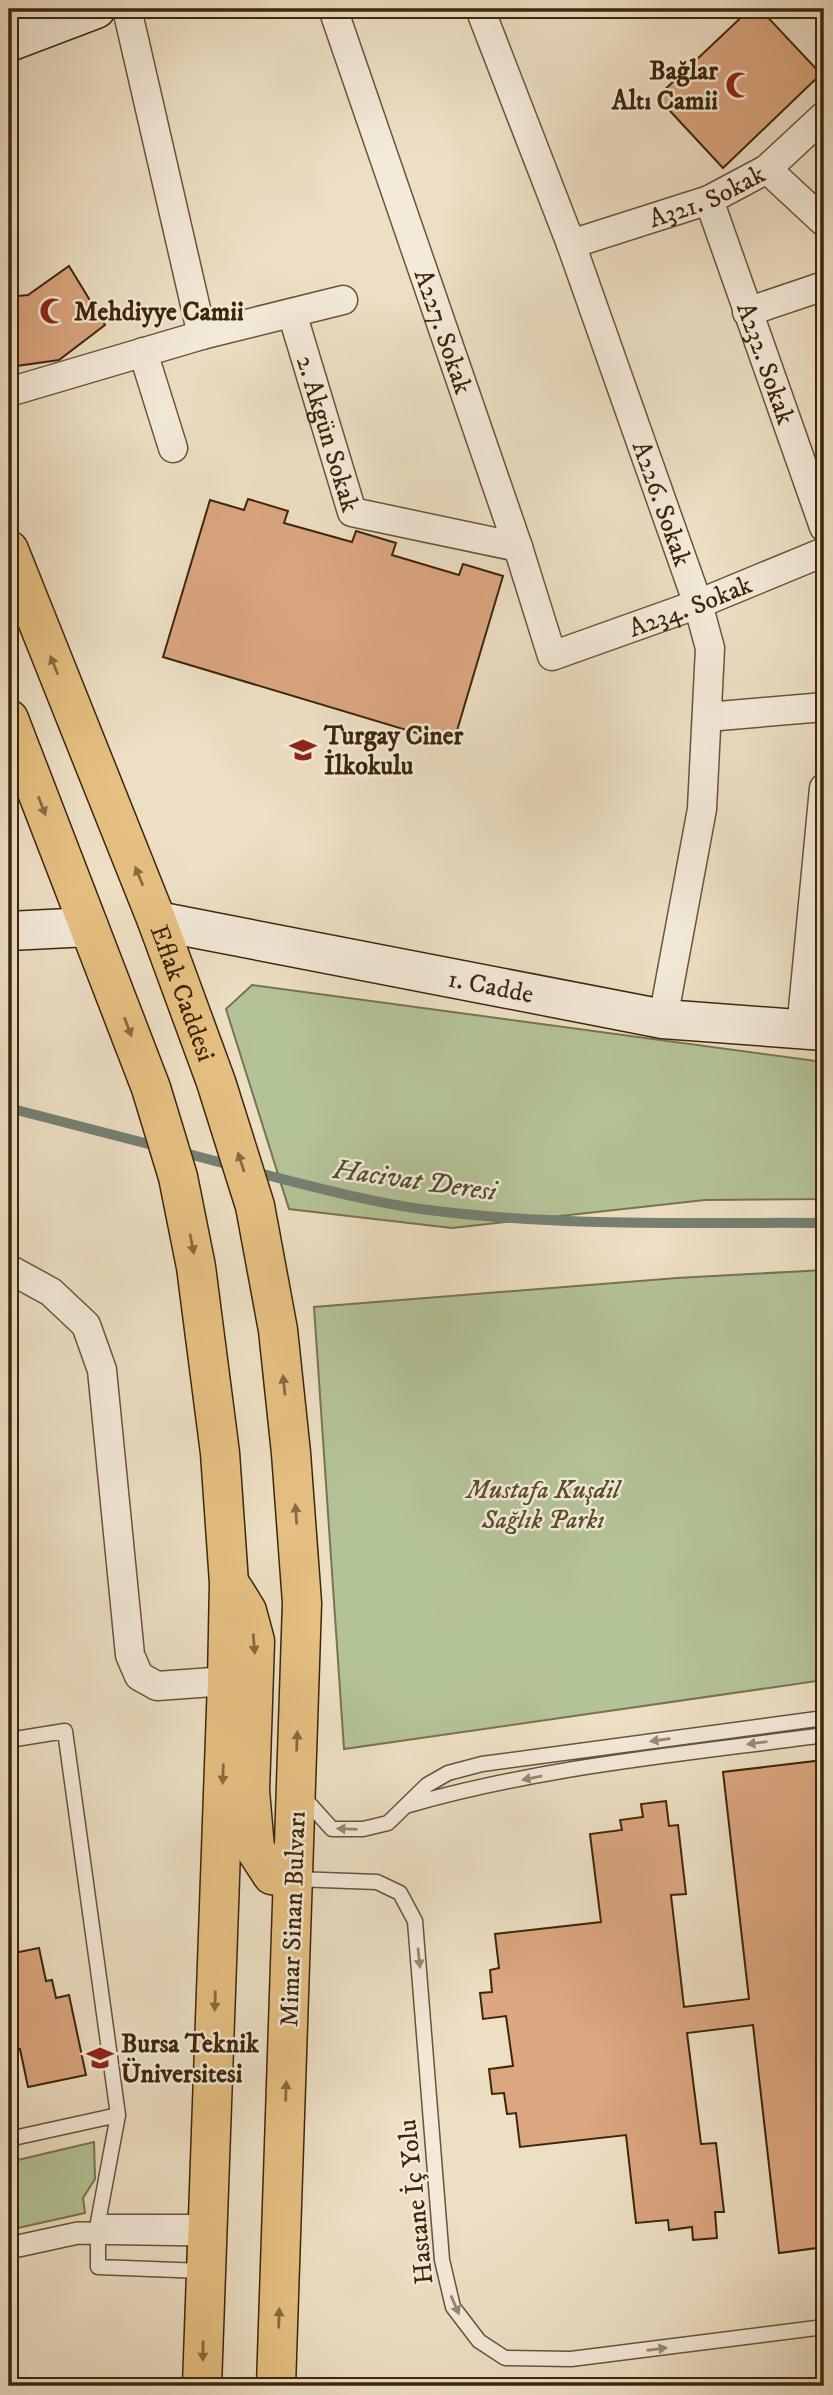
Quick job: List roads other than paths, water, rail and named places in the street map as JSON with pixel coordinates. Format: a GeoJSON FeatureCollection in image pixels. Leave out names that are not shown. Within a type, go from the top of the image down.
{"type":"FeatureCollection","features":[{"type":"Feature","properties":{"kind":"main road"},"geometry":{"type":"LineString","coordinates":[[9,41],[90,10]]}},
{"type":"Feature","properties":{"kind":"main road","name":"Eflak Caddesi"},"geometry":{"type":"LineString","coordinates":[[9,550],[173,962],[255,1206],[278,1330],[291,1452]]}},
{"type":"Feature","properties":{"kind":"main road"},"geometry":{"type":"LineString","coordinates":[[9,719],[151,1088],[178,1177],[196,1267],[220,1453],[229,1583],[202,2386]]}},
{"type":"Feature","properties":{"kind":"main road","name":"1. Cadde"},"geometry":{"type":"LineString","coordinates":[[157,921],[663,1019],[813,1030]]}},
{"type":"Feature","properties":{"kind":"main road"},"geometry":{"type":"LineString","coordinates":[[9,931],[89,928]]}},
{"type":"Feature","properties":{"kind":"main road","name":"Mimar Sinan Bulvarı"},"geometry":{"type":"LineString","coordinates":[[276,2386],[302,1603],[291,1452]]}},
{"type":"Feature","properties":{"kind":"main road"},"geometry":{"type":"LineString","coordinates":[[229,1583],[247,1611],[255,1641],[250,1791],[255,1849],[272,1875],[293,1879]]}},
{"type":"Feature","properties":{"kind":"street"},"geometry":{"type":"LineString","coordinates":[[127,9],[202,335]]}},
{"type":"Feature","properties":{"kind":"street","name":"A227. Sokak"},"geometry":{"type":"LineString","coordinates":[[333,9],[518,547],[552,656]]}},
{"type":"Feature","properties":{"kind":"street","name":"A226. Sokak"},"geometry":{"type":"LineString","coordinates":[[480,9],[571,244],[698,604],[710,648],[702,809],[663,1019]]}},
{"type":"Feature","properties":{"kind":"street","name":"A321. Sokak"},"geometry":{"type":"LineString","coordinates":[[571,244],[709,200],[766,169],[820,127]]}},
{"type":"Feature","properties":{"kind":"street"},"geometry":{"type":"LineString","coordinates":[[766,169],[824,222]]}},
{"type":"Feature","properties":{"kind":"street","name":"A232. Sokak"},"geometry":{"type":"LineString","coordinates":[[709,200],[824,527]]}},
{"type":"Feature","properties":{"kind":"street"},"geometry":{"type":"LineString","coordinates":[[747,312],[824,286]]}},
{"type":"Feature","properties":{"kind":"street"},"geometry":{"type":"LineString","coordinates":[[9,391],[202,335],[343,300]]}},
{"type":"Feature","properties":{"kind":"street","name":"2. Akgün Sokak"},"geometry":{"type":"LineString","coordinates":[[292,313],[352,512],[518,547]]}},
{"type":"Feature","properties":{"kind":"street"},"geometry":{"type":"LineString","coordinates":[[143,352],[173,448]]}},
{"type":"Feature","properties":{"kind":"street","name":"A234. Sokak"},"geometry":{"type":"LineString","coordinates":[[552,656],[698,604],[824,552]]}},
{"type":"Feature","properties":{"kind":"street"},"geometry":{"type":"LineString","coordinates":[[707,718],[824,707]]}},
{"type":"Feature","properties":{"kind":"street"},"geometry":{"type":"LineString","coordinates":[[813,1030],[824,788]]}},
{"type":"Feature","properties":{"kind":"street"},"geometry":{"type":"LineString","coordinates":[[9,1269],[51,1292],[86,1325],[102,1370],[130,1655],[139,1676],[157,1686],[227,1681]]}},
{"type":"Feature","properties":{"kind":"street"},"geometry":{"type":"LineString","coordinates":[[9,2248],[98,2228],[206,2243]]}},
{"type":"Feature","properties":{"kind":"lane"},"geometry":{"type":"LineString","coordinates":[[296,1786],[313,1812],[332,1829],[363,1829],[388,1823],[427,1785],[448,1773],[482,1765],[824,1718]]}},
{"type":"Feature","properties":{"kind":"lane"},"geometry":{"type":"LineString","coordinates":[[9,1740],[65,1731],[118,2115],[98,2228],[98,2267],[206,2243]]}},
{"type":"Feature","properties":{"kind":"lane"},"geometry":{"type":"LineString","coordinates":[[408,1806],[455,1792],[646,1756],[824,1735]]}},
{"type":"Feature","properties":{"kind":"lane","name":"Hastane İç Yolu"},"geometry":{"type":"LineString","coordinates":[[293,1879],[377,1882],[400,1893],[415,1922],[442,2260],[453,2307],[480,2341],[505,2358],[572,2360],[824,2327]]}},
{"type":"Feature","properties":{"kind":"lane"},"geometry":{"type":"LineString","coordinates":[[9,2139],[118,2115]]}},
{"type":"Feature","properties":{"kind":"waterway","name":"Hacivat Deresi"},"geometry":{"type":"LineString","coordinates":[[9,1108],[160,1147]]}},
{"type":"Feature","properties":{"kind":"waterway","name":"Hacivat Deresi"},"geometry":{"type":"LineString","coordinates":[[181,1152],[234,1166]]}},
{"type":"Feature","properties":{"kind":"waterway","name":"Hacivat Deresi"},"geometry":{"type":"LineString","coordinates":[[255,1172],[391,1204],[485,1216],[630,1223],[824,1223]]}},
{"type":"Feature","properties":{"kind":"place","name":"Bağlar Altı Camii"},"geometry":{"type":"Point","coordinates":[739,85]}},
{"type":"Feature","properties":{"kind":"place","name":"Mehdiyye Camii"},"geometry":{"type":"Point","coordinates":[53,311]}},
{"type":"Feature","properties":{"kind":"place","name":"Turgay Ciner İlkokulu"},"geometry":{"type":"Point","coordinates":[303,750]}},
{"type":"Feature","properties":{"kind":"place","name":"Bursa Teknik Üniversitesi"},"geometry":{"type":"Point","coordinates":[100,2058]}},
{"type":"Feature","properties":{"kind":"park label","name":"Mustafa Kuşdil Sağlık Parkı"},"geometry":{"type":"Point","coordinates":[543,1504]}}]}
